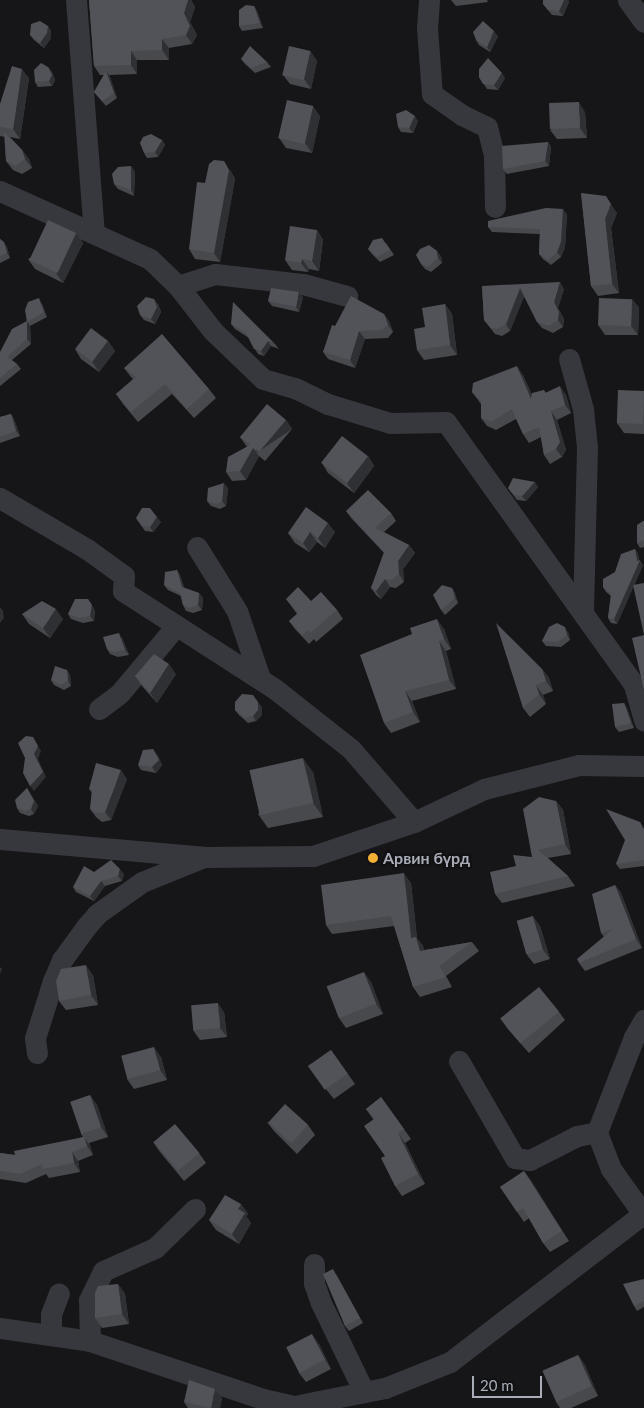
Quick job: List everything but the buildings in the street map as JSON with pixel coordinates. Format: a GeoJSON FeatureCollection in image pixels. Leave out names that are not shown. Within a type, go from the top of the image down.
{"type":"FeatureCollection","features":[{"type":"Feature","properties":{"kind":"street"},"geometry":{"type":"LineString","coordinates":[[76,0],[94,232]]}},
{"type":"Feature","properties":{"kind":"street"},"geometry":{"type":"LineString","coordinates":[[430,0],[427,28],[432,94],[487,127],[494,156],[495,207]]}},
{"type":"Feature","properties":{"kind":"street"},"geometry":{"type":"LineString","coordinates":[[628,0],[644,22]]}},
{"type":"Feature","properties":{"kind":"street"},"geometry":{"type":"LineString","coordinates":[[0,191],[150,258],[178,286],[213,332],[263,379],[295,388],[328,404],[390,423],[446,422],[634,685],[644,721]]}},
{"type":"Feature","properties":{"kind":"street"},"geometry":{"type":"LineString","coordinates":[[178,286],[215,274],[303,284],[346,296]]}},
{"type":"Feature","properties":{"kind":"street"},"geometry":{"type":"LineString","coordinates":[[569,359],[583,409],[587,448],[583,612]]}},
{"type":"Feature","properties":{"kind":"street"},"geometry":{"type":"LineString","coordinates":[[0,498],[117,570],[124,576],[123,591],[260,678],[351,749],[414,822]]}},
{"type":"Feature","properties":{"kind":"street"},"geometry":{"type":"LineString","coordinates":[[197,547],[237,611],[260,678]]}},
{"type":"Feature","properties":{"kind":"street"},"geometry":{"type":"LineString","coordinates":[[99,709],[120,693],[176,626]]}},
{"type":"Feature","properties":{"kind":"street"},"geometry":{"type":"LineString","coordinates":[[0,839],[206,856],[312,856],[414,822],[484,790],[579,765],[644,766]]}},
{"type":"Feature","properties":{"kind":"street"},"geometry":{"type":"LineString","coordinates":[[37,1053],[35,1038],[53,981],[62,960],[84,928],[97,914],[142,882],[206,856]]}},
{"type":"Feature","properties":{"kind":"street"},"geometry":{"type":"LineString","coordinates":[[0,1328],[51,1333],[90,1341],[263,1399],[301,1406],[385,1388],[450,1362],[643,1213],[611,1169],[597,1132],[634,1037],[644,1020]]}},
{"type":"Feature","properties":{"kind":"street"},"geometry":{"type":"LineString","coordinates":[[459,1061],[515,1158],[530,1160],[577,1136],[597,1132]]}},
{"type":"Feature","properties":{"kind":"street"},"geometry":{"type":"LineString","coordinates":[[90,1341],[89,1300],[103,1271],[155,1248],[195,1209]]}},
{"type":"Feature","properties":{"kind":"street"},"geometry":{"type":"LineString","coordinates":[[314,1264],[314,1283],[320,1303],[364,1392]]}},
{"type":"Feature","properties":{"kind":"street"},"geometry":{"type":"LineString","coordinates":[[51,1333],[51,1314],[59,1293]]}},
{"type":"Feature","properties":{"kind":"place","name":"Арвин бүрд"},"geometry":{"type":"Point","coordinates":[373,858]}}]}
